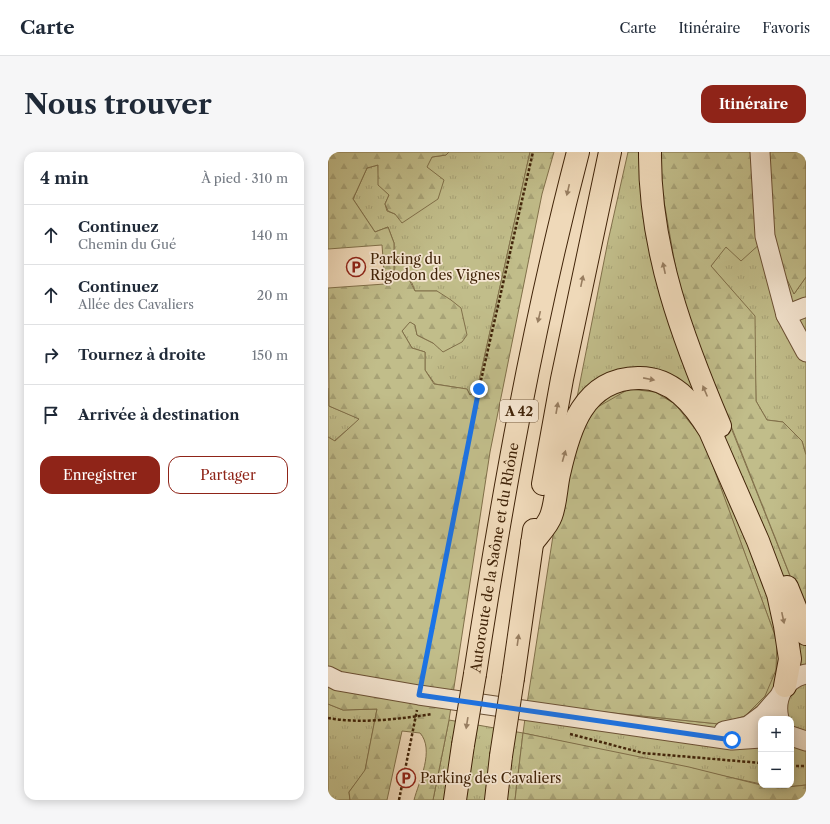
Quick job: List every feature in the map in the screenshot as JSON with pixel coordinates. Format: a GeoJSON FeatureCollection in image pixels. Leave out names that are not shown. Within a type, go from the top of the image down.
{"type":"FeatureCollection","features":[{"type":"Feature","properties":{"kind":"highway","name":"Autoroute de la Saône et du Rhône"},"geometry":{"type":"LineString","coordinates":[[455,800],[496,535],[529,363],[578,152]]}},
{"type":"Feature","properties":{"kind":"highway","name":"A 42"},"geometry":{"type":"LineString","coordinates":[[496,800],[532,543],[562,379],[610,152]]}},
{"type":"Feature","properties":{"kind":"highway"},"geometry":{"type":"LineString","coordinates":[[650,152],[652,199],[657,235],[664,272],[678,320],[693,362],[806,634]]}},
{"type":"Feature","properties":{"kind":"highway"},"geometry":{"type":"LineString","coordinates":[[532,543],[551,516],[559,473],[574,419],[585,403],[598,390],[610,383],[625,378],[646,377],[673,387],[697,410],[710,430],[773,579],[784,620],[790,660],[782,692]]}},
{"type":"Feature","properties":{"kind":"street"},"geometry":{"type":"LineString","coordinates":[[760,152],[765,236],[786,315],[806,352]]}},
{"type":"Feature","properties":{"kind":"street"},"geometry":{"type":"LineString","coordinates":[[786,315],[806,307]]}},
{"type":"Feature","properties":{"kind":"street"},"geometry":{"type":"LineString","coordinates":[[701,735],[748,726],[764,714],[792,679],[806,674]]}},
{"type":"Feature","properties":{"kind":"street"},"geometry":{"type":"LineString","coordinates":[[328,676],[338,681],[453,700],[732,740],[758,738]]}},
{"type":"Feature","properties":{"kind":"street"},"geometry":{"type":"LineString","coordinates":[[778,716],[777,710],[782,692]]}},
{"type":"Feature","properties":{"kind":"street"},"geometry":{"type":"LineString","coordinates":[[794,737],[806,742]]}},
{"type":"Feature","properties":{"kind":"path"},"geometry":{"type":"LineString","coordinates":[[419,695],[479,389],[533,152]]}},
{"type":"Feature","properties":{"kind":"path"},"geometry":{"type":"LineString","coordinates":[[328,718],[342,721],[416,717],[399,800]]}},
{"type":"Feature","properties":{"kind":"path"},"geometry":{"type":"LineString","coordinates":[[565,733],[644,753],[758,763]]}},
{"type":"Feature","properties":{"kind":"path"},"geometry":{"type":"LineString","coordinates":[[794,766],[806,766]]}},
{"type":"Feature","properties":{"kind":"green space"},"geometry":{"type":"Polygon","coordinates":[[[328,152],[449,152],[446,155],[432,157],[427,167],[444,180],[438,199],[402,223],[395,214],[388,211],[385,204],[389,195],[378,185],[378,165],[367,168],[353,199],[375,232],[388,227],[394,243],[394,274],[405,272],[415,291],[437,291],[461,308],[467,335],[462,342],[443,352],[433,343],[417,335],[415,325],[410,322],[402,331],[412,348],[425,352],[425,370],[434,384],[467,389],[470,395],[477,390],[530,152],[554,152],[542,194],[490,452],[449,720],[433,800],[414,800],[422,775],[426,757],[426,748],[420,733],[402,731],[387,800],[350,800],[349,792],[365,770],[377,709],[343,710],[328,704],[328,437],[335,441],[359,419],[329,406],[328,288],[385,284],[382,245],[328,249],[328,152]]]}},
{"type":"Feature","properties":{"kind":"green space"},"geometry":{"type":"Polygon","coordinates":[[[449,152],[530,152],[477,390],[470,395],[466,389],[435,384],[425,370],[425,352],[412,348],[402,331],[410,321],[415,325],[417,335],[433,343],[437,291],[415,291],[412,283],[394,274],[394,243],[388,227],[375,232],[353,199],[367,168],[378,165],[379,185],[389,195],[385,204],[387,211],[395,214],[432,157],[446,155],[449,152]]]}},
{"type":"Feature","properties":{"kind":"green space"},"geometry":{"type":"Polygon","coordinates":[[[628,152],[661,152],[730,425],[806,616],[806,785],[794,786],[794,716],[758,716],[758,783],[523,733],[527,704],[719,724],[745,716],[765,696],[777,641],[703,440],[565,458],[608,241],[628,152]]]}},
{"type":"Feature","properties":{"kind":"green space"},"geometry":{"type":"Polygon","coordinates":[[[661,152],[806,152],[806,277],[794,294],[780,265],[773,232],[741,261],[726,247],[711,266],[755,316],[756,401],[767,420],[783,422],[802,441],[806,455],[806,616],[681,299],[661,184],[661,152]]]}},
{"type":"Feature","properties":{"kind":"green space"},"geometry":{"type":"Polygon","coordinates":[[[774,232],[794,294],[806,277],[806,455],[802,441],[783,422],[767,420],[756,401],[754,316],[711,266],[726,246],[774,232]]]}},
{"type":"Feature","properties":{"kind":"green space"},"geometry":{"type":"Polygon","coordinates":[[[328,388],[329,406],[360,419],[334,441],[328,437],[328,388]]]}},
{"type":"Feature","properties":{"kind":"green space"},"geometry":{"type":"Polygon","coordinates":[[[629,389],[655,392],[675,404],[703,439],[777,641],[776,670],[765,696],[745,716],[719,724],[527,704],[565,458],[596,408],[629,389]]]}},
{"type":"Feature","properties":{"kind":"green space"},"geometry":{"type":"Polygon","coordinates":[[[328,704],[343,710],[377,709],[365,771],[349,792],[350,800],[328,800],[328,704]]]}},
{"type":"Feature","properties":{"kind":"green space"},"geometry":{"type":"Polygon","coordinates":[[[449,720],[523,733],[515,800],[433,800],[449,720]]]}},
{"type":"Feature","properties":{"kind":"green space"},"geometry":{"type":"Polygon","coordinates":[[[523,733],[689,767],[758,784],[758,788],[794,788],[794,786],[806,785],[806,800],[515,800],[523,733]]]}},
{"type":"Feature","properties":{"kind":"place","name":"Parking du Rigodon des Vignes"},"geometry":{"type":"Point","coordinates":[356,267]}},
{"type":"Feature","properties":{"kind":"place","name":"Parking des Cavaliers"},"geometry":{"type":"Point","coordinates":[406,778]}},
{"type":"Feature","properties":{"kind":"route"},"geometry":{"type":"LineString","coordinates":[[479,389],[419,695],[732,740]]}}]}
